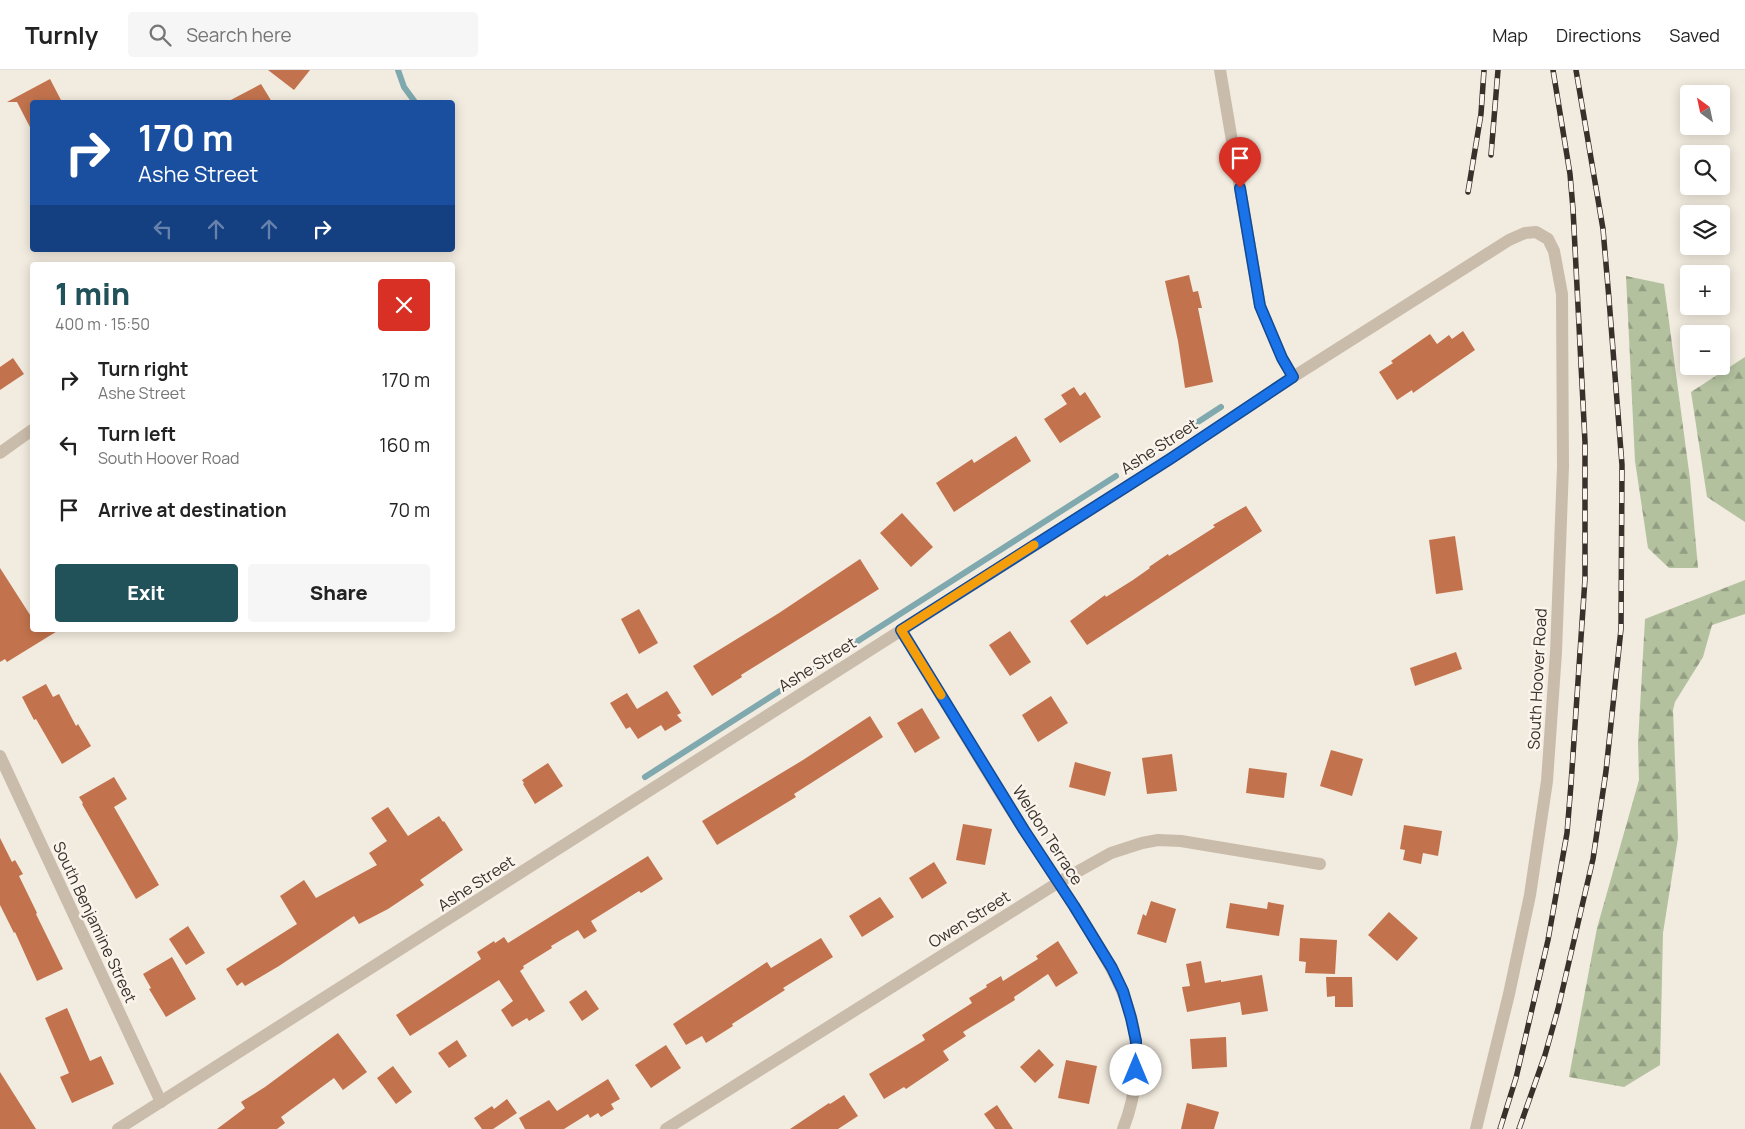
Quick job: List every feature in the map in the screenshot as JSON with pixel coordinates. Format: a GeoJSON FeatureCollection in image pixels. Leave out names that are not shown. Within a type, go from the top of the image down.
{"type":"FeatureCollection","features":[{"type":"Feature","properties":{"kind":"street"},"geometry":{"type":"LineString","coordinates":[[1220,70],[1260,306],[1282,358],[1293,377]]}},
{"type":"Feature","properties":{"kind":"street","name":"Ashe Street"},"geometry":{"type":"LineString","coordinates":[[118,1129],[1170,459],[1293,377],[1509,240],[1525,233],[1536,232]]}},
{"type":"Feature","properties":{"kind":"street","name":"South Hoover Road"},"geometry":{"type":"LineString","coordinates":[[1476,1129],[1505,1012],[1530,895],[1547,781],[1553,698],[1563,468],[1562,294],[1554,251],[1548,239],[1536,232]]}},
{"type":"Feature","properties":{"kind":"street"},"geometry":{"type":"LineString","coordinates":[[0,453],[30,431]]}},
{"type":"Feature","properties":{"kind":"street","name":"Weldon Terrace"},"geometry":{"type":"LineString","coordinates":[[901,630],[1024,830],[1059,882],[1112,968],[1123,991],[1136,1041],[1136,1070],[1128,1116],[1123,1129]]}},
{"type":"Feature","properties":{"kind":"street","name":"South Benjamine Street"},"geometry":{"type":"LineString","coordinates":[[0,756],[161,1102]]}},
{"type":"Feature","properties":{"kind":"street","name":"Owen Street"},"geometry":{"type":"LineString","coordinates":[[666,1129],[1059,882],[1111,852],[1158,840],[1181,841],[1320,864]]}},
{"type":"Feature","properties":{"kind":"green space"},"geometry":{"type":"Polygon","coordinates":[[[1626,276],[1664,284],[1690,479],[1698,568],[1669,568],[1648,548],[1635,461],[1626,276]]]}},
{"type":"Feature","properties":{"kind":"green space"},"geometry":{"type":"Polygon","coordinates":[[[1745,357],[1745,522],[1707,497],[1691,392],[1717,375],[1730,375],[1730,367],[1745,357]]]}},
{"type":"Feature","properties":{"kind":"green space"},"geometry":{"type":"Polygon","coordinates":[[[1745,580],[1745,614],[1712,625],[1703,657],[1675,702],[1673,710],[1678,838],[1663,933],[1660,1065],[1624,1087],[1569,1077],[1597,928],[1639,780],[1638,743],[1645,619],[1745,580]]]}},
{"type":"Feature","properties":{"kind":"building"},"geometry":{"type":"Polygon","coordinates":[[[268,70],[310,70],[294,90],[268,70]]]}},
{"type":"Feature","properties":{"kind":"building"},"geometry":{"type":"Polygon","coordinates":[[[50,79],[61,100],[30,100],[30,127],[17,102],[7,102],[50,79]]]}},
{"type":"Feature","properties":{"kind":"building"},"geometry":{"type":"Polygon","coordinates":[[[261,84],[271,100],[231,100],[261,84]]]}},
{"type":"Feature","properties":{"kind":"building"},"geometry":{"type":"Polygon","coordinates":[[[1189,275],[1193,292],[1198,291],[1202,308],[1198,308],[1213,382],[1185,388],[1178,341],[1165,281],[1189,275]]]}},
{"type":"Feature","properties":{"kind":"building"},"geometry":{"type":"Polygon","coordinates":[[[1463,331],[1475,350],[1413,393],[1412,390],[1397,400],[1379,372],[1393,363],[1391,361],[1430,334],[1437,344],[1449,335],[1452,339],[1463,331]]]}},
{"type":"Feature","properties":{"kind":"building"},"geometry":{"type":"Polygon","coordinates":[[[13,358],[24,374],[0,390],[0,367],[13,358]]]}},
{"type":"Feature","properties":{"kind":"building"},"geometry":{"type":"Polygon","coordinates":[[[1074,387],[1080,396],[1085,392],[1101,417],[1060,443],[1044,419],[1067,404],[1061,395],[1074,387]]]}},
{"type":"Feature","properties":{"kind":"building"},"geometry":{"type":"Polygon","coordinates":[[[1016,436],[1031,461],[954,512],[936,483],[972,459],[974,463],[1016,436]]]}},
{"type":"Feature","properties":{"kind":"building"},"geometry":{"type":"Polygon","coordinates":[[[1246,506],[1262,531],[1087,645],[1070,621],[1105,595],[1106,597],[1133,580],[1168,554],[1169,556],[1215,527],[1213,525],[1246,506]]]}},
{"type":"Feature","properties":{"kind":"building"},"geometry":{"type":"Polygon","coordinates":[[[902,513],[933,547],[911,567],[880,533],[902,513]]]}},
{"type":"Feature","properties":{"kind":"building"},"geometry":{"type":"Polygon","coordinates":[[[1455,536],[1463,590],[1436,594],[1429,540],[1455,536]]]}},
{"type":"Feature","properties":{"kind":"building"},"geometry":{"type":"Polygon","coordinates":[[[860,559],[879,589],[741,675],[742,677],[712,696],[693,666],[779,613],[860,559]]]}},
{"type":"Feature","properties":{"kind":"building"},"geometry":{"type":"Polygon","coordinates":[[[0,568],[30,615],[30,632],[56,632],[7,662],[5,659],[0,662],[0,568]]]}},
{"type":"Feature","properties":{"kind":"building"},"geometry":{"type":"Polygon","coordinates":[[[639,609],[658,643],[639,654],[621,619],[639,609]]]}},
{"type":"Feature","properties":{"kind":"building"},"geometry":{"type":"Polygon","coordinates":[[[1010,631],[1031,662],[1010,676],[989,645],[1010,631]]]}},
{"type":"Feature","properties":{"kind":"building"},"geometry":{"type":"Polygon","coordinates":[[[1456,652],[1462,669],[1415,686],[1410,668],[1456,652]]]}},
{"type":"Feature","properties":{"kind":"building"},"geometry":{"type":"Polygon","coordinates":[[[46,684],[53,697],[59,694],[76,726],[78,724],[91,746],[62,764],[22,697],[46,684]]]}},
{"type":"Feature","properties":{"kind":"building"},"geometry":{"type":"Polygon","coordinates":[[[667,691],[681,713],[677,715],[682,721],[665,731],[661,725],[638,739],[630,727],[626,729],[610,703],[627,693],[637,709],[667,691]]]}},
{"type":"Feature","properties":{"kind":"building"},"geometry":{"type":"Polygon","coordinates":[[[1051,696],[1068,723],[1038,742],[1022,715],[1051,696]]]}},
{"type":"Feature","properties":{"kind":"building"},"geometry":{"type":"Polygon","coordinates":[[[922,708],[940,738],[915,753],[897,723],[922,708]]]}},
{"type":"Feature","properties":{"kind":"building"},"geometry":{"type":"Polygon","coordinates":[[[870,716],[883,737],[794,794],[796,797],[717,845],[702,821],[803,760],[870,716]]]}},
{"type":"Feature","properties":{"kind":"building"},"geometry":{"type":"Polygon","coordinates":[[[1331,750],[1363,759],[1352,796],[1320,786],[1331,750]]]}},
{"type":"Feature","properties":{"kind":"building"},"geometry":{"type":"Polygon","coordinates":[[[1172,754],[1177,791],[1147,794],[1142,758],[1172,754]]]}},
{"type":"Feature","properties":{"kind":"building"},"geometry":{"type":"Polygon","coordinates":[[[1075,762],[1111,772],[1105,796],[1069,787],[1075,762]]]}},
{"type":"Feature","properties":{"kind":"building"},"geometry":{"type":"Polygon","coordinates":[[[548,763],[563,786],[535,804],[522,780],[548,763]]]}},
{"type":"Feature","properties":{"kind":"building"},"geometry":{"type":"Polygon","coordinates":[[[1249,768],[1287,773],[1284,798],[1246,793],[1249,768]]]}},
{"type":"Feature","properties":{"kind":"building"},"geometry":{"type":"Polygon","coordinates":[[[114,777],[127,799],[114,807],[159,885],[136,899],[79,797],[114,777]]]}},
{"type":"Feature","properties":{"kind":"building"},"geometry":{"type":"Polygon","coordinates":[[[388,807],[408,836],[439,816],[463,850],[420,880],[424,885],[388,909],[359,924],[354,916],[279,966],[245,986],[242,982],[237,986],[226,969],[297,924],[280,896],[304,880],[316,898],[377,865],[369,853],[387,841],[371,818],[388,807]]]}},
{"type":"Feature","properties":{"kind":"building"},"geometry":{"type":"Polygon","coordinates":[[[963,824],[992,829],[985,865],[956,860],[963,824]]]}},
{"type":"Feature","properties":{"kind":"building"},"geometry":{"type":"Polygon","coordinates":[[[1404,825],[1442,831],[1438,856],[1423,853],[1421,864],[1403,860],[1405,850],[1400,849],[1404,825]]]}},
{"type":"Feature","properties":{"kind":"building"},"geometry":{"type":"Polygon","coordinates":[[[0,838],[12,862],[15,860],[23,874],[19,876],[63,969],[37,981],[15,932],[0,905],[0,838]]]}},
{"type":"Feature","properties":{"kind":"building"},"geometry":{"type":"Polygon","coordinates":[[[648,856],[663,879],[641,893],[639,891],[591,921],[597,931],[584,939],[578,930],[523,966],[524,968],[520,971],[545,1011],[529,1021],[527,1018],[512,1027],[501,1010],[513,1001],[499,980],[410,1036],[396,1015],[481,959],[477,952],[504,937],[508,943],[648,856]]]}},
{"type":"Feature","properties":{"kind":"building"},"geometry":{"type":"Polygon","coordinates":[[[934,862],[947,883],[922,899],[909,878],[934,862]]]}},
{"type":"Feature","properties":{"kind":"building"},"geometry":{"type":"Polygon","coordinates":[[[880,897],[894,917],[862,937],[849,916],[880,897]]]}},
{"type":"Feature","properties":{"kind":"building"},"geometry":{"type":"Polygon","coordinates":[[[1151,901],[1176,909],[1166,943],[1137,934],[1143,914],[1146,916],[1151,901]]]}},
{"type":"Feature","properties":{"kind":"building"},"geometry":{"type":"Polygon","coordinates":[[[1268,902],[1284,905],[1279,936],[1226,928],[1230,903],[1267,909],[1268,902]]]}},
{"type":"Feature","properties":{"kind":"building"},"geometry":{"type":"Polygon","coordinates":[[[1389,912],[1418,938],[1397,961],[1368,935],[1389,912]]]}},
{"type":"Feature","properties":{"kind":"building"},"geometry":{"type":"Polygon","coordinates":[[[188,926],[205,953],[186,965],[169,939],[188,926]]]}},
{"type":"Feature","properties":{"kind":"building"},"geometry":{"type":"Polygon","coordinates":[[[821,938],[833,957],[783,988],[785,990],[706,1043],[702,1036],[686,1045],[673,1024],[767,962],[771,968],[821,938]]]}},
{"type":"Feature","properties":{"kind":"building"},"geometry":{"type":"Polygon","coordinates":[[[1300,938],[1337,940],[1335,974],[1305,973],[1306,962],[1299,961],[1300,938]]]}},
{"type":"Feature","properties":{"kind":"building"},"geometry":{"type":"Polygon","coordinates":[[[1058,941],[1078,973],[1056,987],[1048,974],[1014,997],[1015,1000],[963,1032],[966,1036],[943,1051],[949,1060],[906,1089],[904,1087],[884,1099],[869,1074],[925,1040],[922,1035],[972,1003],[969,998],[987,987],[986,985],[1001,976],[1003,981],[1038,959],[1036,956],[1058,941]]]}},
{"type":"Feature","properties":{"kind":"building"},"geometry":{"type":"Polygon","coordinates":[[[172,957],[196,999],[166,1017],[149,989],[151,988],[143,974],[172,957]]]}},
{"type":"Feature","properties":{"kind":"building"},"geometry":{"type":"Polygon","coordinates":[[[1201,961],[1205,983],[1262,975],[1268,1011],[1242,1015],[1240,1002],[1187,1012],[1182,987],[1190,986],[1186,964],[1201,961]]]}},
{"type":"Feature","properties":{"kind":"building"},"geometry":{"type":"Polygon","coordinates":[[[1326,977],[1352,977],[1353,1007],[1335,1007],[1335,996],[1327,997],[1326,977]]]}},
{"type":"Feature","properties":{"kind":"building"},"geometry":{"type":"Polygon","coordinates":[[[586,990],[599,1009],[582,1021],[569,1002],[586,990]]]}},
{"type":"Feature","properties":{"kind":"building"},"geometry":{"type":"Polygon","coordinates":[[[67,1008],[90,1061],[101,1056],[114,1084],[72,1103],[60,1077],[69,1073],[45,1018],[67,1008]]]}},
{"type":"Feature","properties":{"kind":"building"},"geometry":{"type":"Polygon","coordinates":[[[338,1033],[367,1072],[343,1090],[334,1078],[281,1117],[285,1123],[277,1129],[217,1129],[245,1108],[241,1102],[265,1087],[338,1033]]]}},
{"type":"Feature","properties":{"kind":"building"},"geometry":{"type":"Polygon","coordinates":[[[1226,1037],[1227,1067],[1192,1069],[1190,1039],[1226,1037]]]}},
{"type":"Feature","properties":{"kind":"building"},"geometry":{"type":"Polygon","coordinates":[[[457,1040],[467,1056],[449,1068],[438,1053],[457,1040]]]}},
{"type":"Feature","properties":{"kind":"building"},"geometry":{"type":"Polygon","coordinates":[[[666,1045],[681,1068],[651,1088],[635,1065],[666,1045]]]}},
{"type":"Feature","properties":{"kind":"building"},"geometry":{"type":"Polygon","coordinates":[[[1039,1049],[1054,1065],[1035,1083],[1020,1067],[1039,1049]]]}},
{"type":"Feature","properties":{"kind":"building"},"geometry":{"type":"Polygon","coordinates":[[[1066,1060],[1097,1066],[1089,1104],[1058,1098],[1066,1060]]]}},
{"type":"Feature","properties":{"kind":"building"},"geometry":{"type":"Polygon","coordinates":[[[393,1066],[412,1092],[396,1104],[377,1078],[393,1066]]]}},
{"type":"Feature","properties":{"kind":"building"},"geometry":{"type":"Polygon","coordinates":[[[0,1072],[36,1129],[0,1129],[0,1072]]]}},
{"type":"Feature","properties":{"kind":"building"},"geometry":{"type":"Polygon","coordinates":[[[608,1079],[620,1099],[611,1104],[614,1109],[601,1117],[598,1113],[590,1118],[588,1114],[564,1129],[525,1129],[519,1118],[549,1100],[557,1111],[608,1079]]]}},
{"type":"Feature","properties":{"kind":"building"},"geometry":{"type":"Polygon","coordinates":[[[844,1095],[858,1116],[838,1129],[790,1129],[829,1103],[844,1095]]]}},
{"type":"Feature","properties":{"kind":"building"},"geometry":{"type":"Polygon","coordinates":[[[507,1099],[517,1113],[493,1129],[482,1129],[474,1118],[492,1106],[494,1109],[507,1099]]]}},
{"type":"Feature","properties":{"kind":"building"},"geometry":{"type":"Polygon","coordinates":[[[1187,1103],[1219,1112],[1214,1129],[1181,1129],[1187,1103]]]}},
{"type":"Feature","properties":{"kind":"building"},"geometry":{"type":"Polygon","coordinates":[[[997,1105],[1013,1129],[995,1129],[984,1114],[997,1105]]]}},
{"type":"Feature","properties":{"kind":"waterway"},"geometry":{"type":"LineString","coordinates":[[398,70],[404,87],[414,100]]}},
{"type":"Feature","properties":{"kind":"waterway"},"geometry":{"type":"LineString","coordinates":[[1158,448],[1221,407]]}},
{"type":"Feature","properties":{"kind":"waterway"},"geometry":{"type":"LineString","coordinates":[[645,777],[1116,476]]}},
{"type":"Feature","properties":{"kind":"railway"},"geometry":{"type":"LineString","coordinates":[[1468,192],[1481,114],[1484,70]]}},
{"type":"Feature","properties":{"kind":"railway"},"geometry":{"type":"LineString","coordinates":[[1491,155],[1498,70]]}},
{"type":"Feature","properties":{"kind":"railway"},"geometry":{"type":"LineString","coordinates":[[1500,1129],[1516,1078],[1548,940],[1567,833],[1585,579],[1585,442],[1573,209],[1570,174],[1553,70]]}},
{"type":"Feature","properties":{"kind":"railway"},"geometry":{"type":"LineString","coordinates":[[1519,1129],[1545,1055],[1558,1009],[1593,859],[1606,771],[1621,629],[1622,465],[1609,299],[1603,229],[1576,70]]}},
{"type":"Feature","properties":{"kind":"slow traffic"},"geometry":{"type":"LineString","coordinates":[[941,695],[901,630],[1034,545]]}},
{"type":"Feature","properties":{"kind":"route"},"geometry":{"type":"LineString","coordinates":[[1136,1070],[1136,1041],[1131,1018],[1123,991],[1112,968],[1024,830],[901,630],[1170,459],[1293,377],[1282,358],[1260,306],[1240,188]]}}]}
